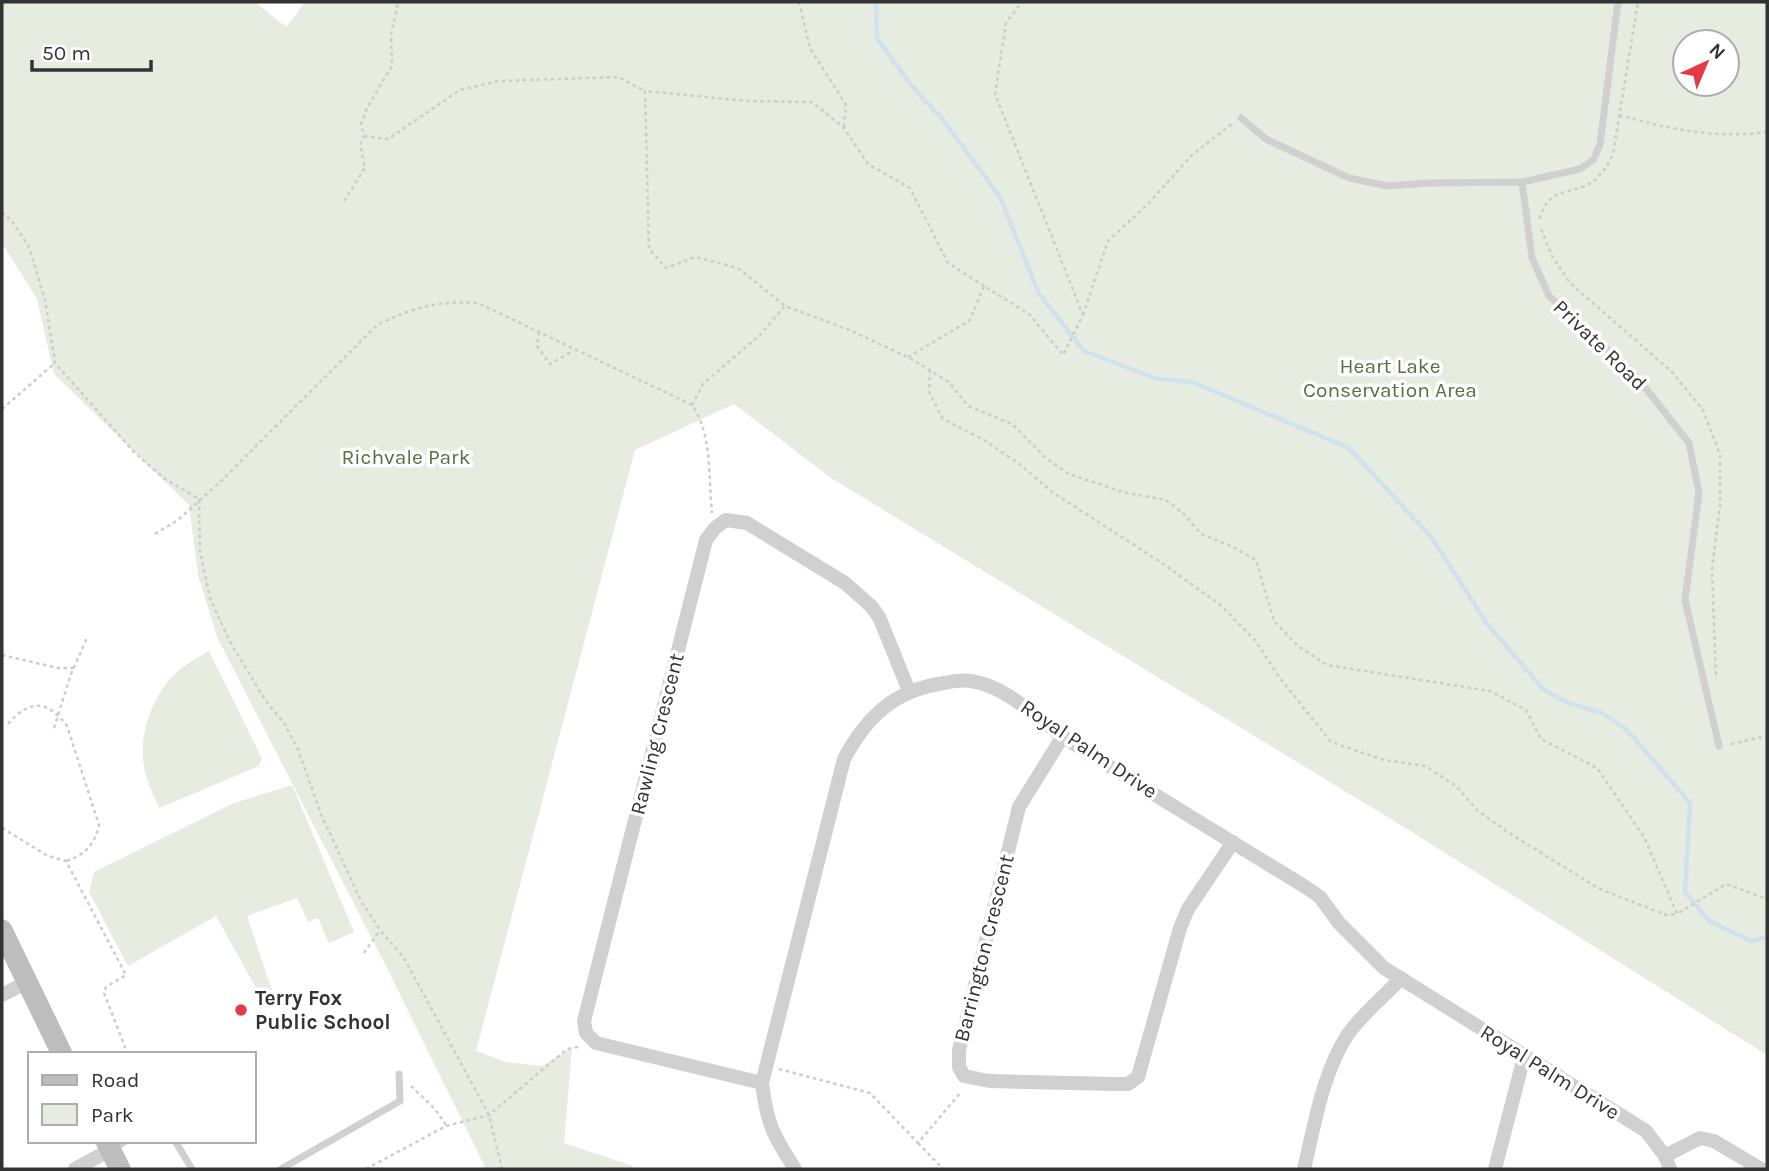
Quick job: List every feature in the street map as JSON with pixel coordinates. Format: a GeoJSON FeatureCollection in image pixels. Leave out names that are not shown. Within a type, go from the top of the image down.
{"type":"FeatureCollection","features":[{"type":"Feature","properties":{"kind":"street"},"geometry":{"type":"LineString","coordinates":[[723,522],[726,520],[747,523],[860,595],[880,618],[909,691]]}},
{"type":"Feature","properties":{"kind":"street","name":"Rawling Crescent"},"geometry":{"type":"LineString","coordinates":[[596,1043],[586,1033],[584,1021],[706,540],[723,522]]}},
{"type":"Feature","properties":{"kind":"street","name":"Royal Palm Drive"},"geometry":{"type":"LineString","coordinates":[[795,1169],[772,1133],[765,1110],[762,1083],[844,759],[867,723],[891,702],[909,691],[956,681],[983,684],[1014,698],[1063,736],[1304,886],[1320,897],[1339,923],[1384,968],[1646,1131],[1667,1163]]}},
{"type":"Feature","properties":{"kind":"street","name":"Barrington Crescent"},"geometry":{"type":"LineString","coordinates":[[964,1076],[959,1067],[959,1050],[1019,807],[1063,736]]}},
{"type":"Feature","properties":{"kind":"street"},"geometry":{"type":"LineString","coordinates":[[964,1076],[989,1081],[1114,1084],[1128,1084],[1138,1077],[1180,928],[1195,898],[1233,842]]}},
{"type":"Feature","properties":{"kind":"street"},"geometry":{"type":"LineString","coordinates":[[2,930],[61,1052]]}},
{"type":"Feature","properties":{"kind":"street"},"geometry":{"type":"LineString","coordinates":[[1304,1169],[1334,1059],[1363,1016],[1401,978]]}},
{"type":"Feature","properties":{"kind":"street"},"geometry":{"type":"LineString","coordinates":[[2,995],[27,982]]}},
{"type":"Feature","properties":{"kind":"street"},"geometry":{"type":"LineString","coordinates":[[596,1043],[762,1083]]}},
{"type":"Feature","properties":{"kind":"street"},"geometry":{"type":"LineString","coordinates":[[1495,1169],[1524,1057]]}},
{"type":"Feature","properties":{"kind":"street"},"geometry":{"type":"LineString","coordinates":[[1667,1163],[1700,1138],[1714,1141],[1761,1169]]}},
{"type":"Feature","properties":{"kind":"street"},"geometry":{"type":"LineString","coordinates":[[75,1169],[114,1144],[120,1169]]}},
{"type":"Feature","properties":{"kind":"lane"},"geometry":{"type":"LineString","coordinates":[[1241,118],[1266,139],[1349,178],[1388,186],[1522,182],[1580,169],[1594,159],[1600,144],[1618,2]]}},
{"type":"Feature","properties":{"kind":"lane","name":"Private Road"},"geometry":{"type":"LineString","coordinates":[[1522,182],[1532,258],[1549,296],[1636,376],[1689,443],[1699,493],[1685,600],[1719,746]]}},
{"type":"Feature","properties":{"kind":"lane"},"geometry":{"type":"LineString","coordinates":[[281,1169],[400,1101],[399,1074]]}},
{"type":"Feature","properties":{"kind":"lane"},"geometry":{"type":"LineString","coordinates":[[176,1143],[192,1169]]}},
{"type":"Feature","properties":{"kind":"path"},"geometry":{"type":"LineString","coordinates":[[344,201],[365,168],[360,145],[364,136],[361,124],[367,108],[392,66],[391,35],[398,2]]}},
{"type":"Feature","properties":{"kind":"path"},"geometry":{"type":"LineString","coordinates":[[799,2],[810,48],[846,105],[844,128]]}},
{"type":"Feature","properties":{"kind":"path"},"geometry":{"type":"LineString","coordinates":[[1022,2],[1006,23],[995,94],[1083,315]]}},
{"type":"Feature","properties":{"kind":"path"},"geometry":{"type":"LineString","coordinates":[[364,136],[388,139],[460,90],[499,81],[618,77],[645,90],[748,101],[812,102],[844,128],[868,164],[910,188],[948,263],[1029,314],[1063,355],[1083,315],[1108,241],[1147,205],[1192,155],[1241,118]]}},
{"type":"Feature","properties":{"kind":"path"},"geometry":{"type":"LineString","coordinates":[[645,90],[649,248],[666,268],[695,257],[738,268],[785,306],[847,329],[930,370],[949,382],[968,406],[1012,424],[1046,458],[1069,474],[1123,492],[1166,500],[1184,514],[1202,534],[1229,545],[1256,561],[1274,621],[1298,646],[1327,665],[1490,691],[1526,710],[1541,739],[1597,768],[1644,837],[1676,914]]}},
{"type":"Feature","properties":{"kind":"path"},"geometry":{"type":"LineString","coordinates":[[1619,116],[1680,131],[1739,136],[1767,132]]}},
{"type":"Feature","properties":{"kind":"path"},"geometry":{"type":"LineString","coordinates":[[2,212],[12,221],[29,247],[46,300],[55,363],[134,452],[165,479],[200,499]]}},
{"type":"Feature","properties":{"kind":"path"},"geometry":{"type":"LineString","coordinates":[[908,357],[970,320],[984,286]]}},
{"type":"Feature","properties":{"kind":"path"},"geometry":{"type":"LineString","coordinates":[[155,534],[178,520],[220,482],[377,325],[408,310],[452,301],[478,303],[573,351],[692,405],[701,418],[706,438],[712,513],[723,522]]}},
{"type":"Feature","properties":{"kind":"path"},"geometry":{"type":"LineString","coordinates":[[692,405],[703,384],[760,335],[785,306]]}},
{"type":"Feature","properties":{"kind":"path"},"geometry":{"type":"LineString","coordinates":[[539,332],[537,346],[550,364]]}},
{"type":"Feature","properties":{"kind":"path"},"geometry":{"type":"LineString","coordinates":[[546,367],[573,351]]}},
{"type":"Feature","properties":{"kind":"path"},"geometry":{"type":"LineString","coordinates":[[2,410],[55,363]]}},
{"type":"Feature","properties":{"kind":"path"},"geometry":{"type":"LineString","coordinates":[[930,370],[929,392],[943,419],[995,447],[1052,492],[1165,565],[1219,604],[1255,640],[1279,677],[1331,742],[1384,760],[1425,766],[1456,786],[1477,810],[1509,833],[1598,888],[1666,915],[1676,914],[1726,884],[1767,899]]}},
{"type":"Feature","properties":{"kind":"path"},"geometry":{"type":"LineString","coordinates":[[200,499],[200,551],[210,598],[229,640],[265,701],[284,723],[298,749],[321,814],[348,876],[380,930],[404,958],[489,1115],[502,1169]]}},
{"type":"Feature","properties":{"kind":"path"},"geometry":{"type":"LineString","coordinates":[[54,728],[87,638]]}},
{"type":"Feature","properties":{"kind":"path"},"geometry":{"type":"LineString","coordinates":[[2,655],[58,668],[75,668]]}},
{"type":"Feature","properties":{"kind":"path"},"geometry":{"type":"LineString","coordinates":[[2,828],[48,856],[66,860],[89,849],[97,837],[99,825],[67,726],[58,713],[48,707],[36,705],[17,713],[8,724]]}},
{"type":"Feature","properties":{"kind":"path"},"geometry":{"type":"LineString","coordinates":[[66,860],[126,975],[106,987],[104,993],[125,1047],[124,1052]]}},
{"type":"Feature","properties":{"kind":"path"},"geometry":{"type":"LineString","coordinates":[[364,953],[380,930]]}},
{"type":"Feature","properties":{"kind":"path"},"geometry":{"type":"LineString","coordinates":[[366,1169],[446,1126],[489,1115],[567,1049],[596,1043]]}},
{"type":"Feature","properties":{"kind":"path"},"geometry":{"type":"LineString","coordinates":[[776,1068],[800,1072],[870,1093],[943,1169]]}},
{"type":"Feature","properties":{"kind":"path"},"geometry":{"type":"LineString","coordinates":[[399,1074],[435,1109],[446,1126]]}},
{"type":"Feature","properties":{"kind":"path"},"geometry":{"type":"LineString","coordinates":[[918,1143],[961,1095],[964,1076]]}},
{"type":"Feature","properties":{"kind":"green space","name":"Heart Lake Conservation Area"},"geometry":{"type":"Polygon","coordinates":[[[2,2],[255,2],[286,27],[305,2],[1767,2],[1767,1055],[1407,829],[831,478],[734,404],[635,450],[476,1051],[506,1062],[542,1066],[572,1048],[564,1143],[633,1166],[632,1169],[486,1169],[386,966],[217,637],[198,575],[189,505],[54,374],[37,299],[2,243],[2,2]]]}},
{"type":"Feature","properties":{"kind":"green space"},"geometry":{"type":"Polygon","coordinates":[[[209,651],[262,759],[259,766],[159,808],[146,777],[143,759],[148,718],[160,693],[177,672],[209,651]]]}},
{"type":"Feature","properties":{"kind":"green space"},"geometry":{"type":"Polygon","coordinates":[[[292,785],[354,932],[329,943],[318,918],[308,922],[297,898],[247,916],[272,990],[260,995],[216,916],[128,966],[89,892],[94,872],[234,803],[292,785]]]}},
{"type":"Feature","properties":{"kind":"waterway"},"geometry":{"type":"LineString","coordinates":[[876,2],[877,38],[1000,197],[1039,294],[1084,351],[1157,379],[1192,382],[1349,448],[1431,537],[1488,625],[1543,689],[1568,703],[1602,713],[1627,730],[1690,803],[1685,892],[1709,921],[1751,941],[1767,937]]}},
{"type":"Feature","properties":{"kind":"place","name":"Terry Fox Public School"},"geometry":{"type":"Point","coordinates":[241,1010]}},
{"type":"Feature","properties":{"kind":"park label","name":"Richvale Park"},"geometry":{"type":"Point","coordinates":[406,457]}}]}
